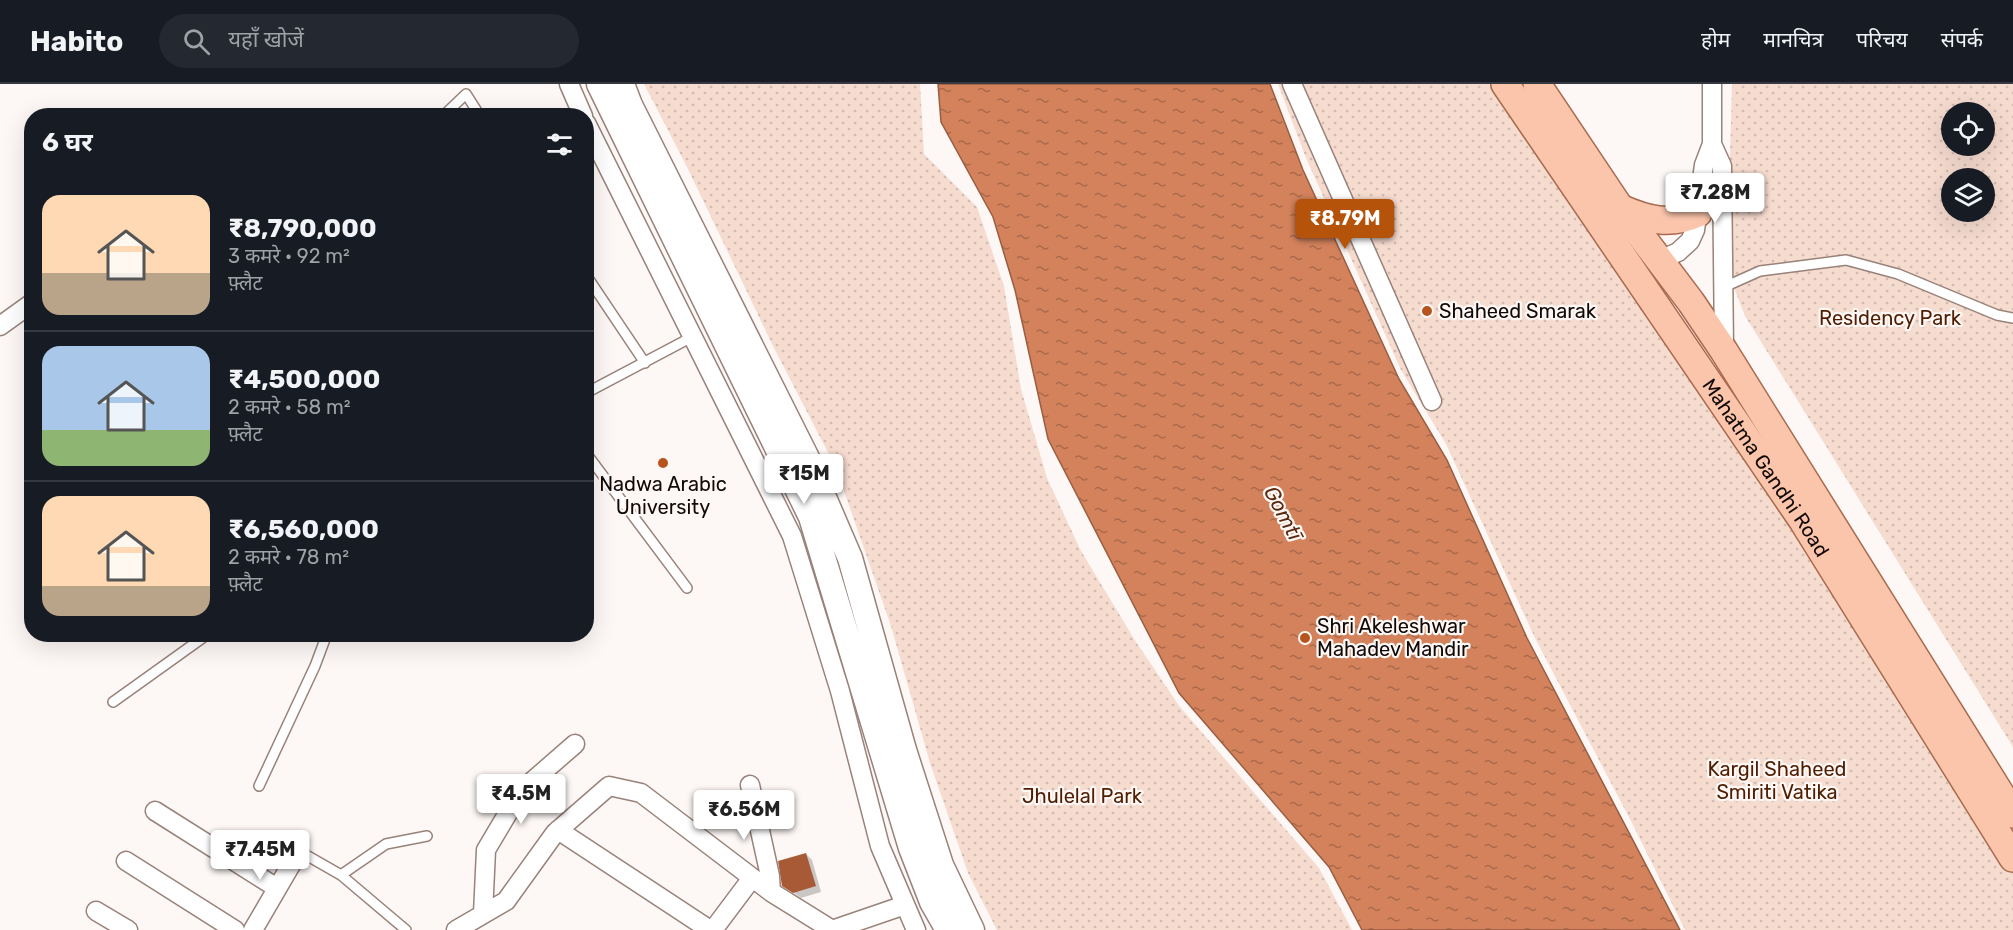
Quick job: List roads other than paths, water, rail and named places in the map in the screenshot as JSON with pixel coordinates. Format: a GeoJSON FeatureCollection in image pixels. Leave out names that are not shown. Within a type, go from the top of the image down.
{"type":"FeatureCollection","features":[{"type":"Feature","properties":{"kind":"main road","name":"Mahatma Gandhi Road"},"geometry":{"type":"LineString","coordinates":[[1505,84],[1803,521],[2013,858]]}},
{"type":"Feature","properties":{"kind":"main road","name":"Mahatma Gandhi Road"},"geometry":{"type":"LineString","coordinates":[[1537,84],[1620,208],[1691,302],[1724,351],[2013,814]]}},
{"type":"Feature","properties":{"kind":"main road"},"geometry":{"type":"LineString","coordinates":[[1620,208],[1654,220],[1670,221],[1698,213]]}},
{"type":"Feature","properties":{"kind":"street"},"geometry":{"type":"LineString","coordinates":[[569,84],[579,108]]}},
{"type":"Feature","properties":{"kind":"street"},"geometry":{"type":"LineString","coordinates":[[599,84],[811,517],[911,848],[932,902],[948,930]]}},
{"type":"Feature","properties":{"kind":"street"},"geometry":{"type":"LineString","coordinates":[[622,84],[635,115],[807,458],[850,558],[904,750],[941,864],[972,930]]}},
{"type":"Feature","properties":{"kind":"street"},"geometry":{"type":"LineString","coordinates":[[1292,84],[1432,401]]}},
{"type":"Feature","properties":{"kind":"street"},"geometry":{"type":"LineString","coordinates":[[1660,260],[1678,252],[1690,241],[1695,230],[1704,165],[1712,144],[1712,84]]}},
{"type":"Feature","properties":{"kind":"street"},"geometry":{"type":"LineString","coordinates":[[594,140],[792,536],[840,691],[880,846],[916,930]]}},
{"type":"Feature","properties":{"kind":"street"},"geometry":{"type":"LineString","coordinates":[[1712,144],[1722,166],[1724,351]]}},
{"type":"Feature","properties":{"kind":"street"},"geometry":{"type":"LineString","coordinates":[[0,326],[24,309]]}},
{"type":"Feature","properties":{"kind":"street"},"geometry":{"type":"LineString","coordinates":[[483,914],[486,850],[521,791],[574,744]]}},
{"type":"Feature","properties":{"kind":"street"},"geometry":{"type":"LineString","coordinates":[[750,785],[770,876],[771,892]]}},
{"type":"Feature","properties":{"kind":"street"},"geometry":{"type":"LineString","coordinates":[[463,929],[483,914],[506,902],[558,830],[609,786],[641,793],[771,892],[832,930],[905,905]]}},
{"type":"Feature","properties":{"kind":"street"},"geometry":{"type":"LineString","coordinates":[[155,811],[277,888]]}},
{"type":"Feature","properties":{"kind":"street"},"geometry":{"type":"LineString","coordinates":[[558,830],[711,930],[752,878]]}},
{"type":"Feature","properties":{"kind":"street"},"geometry":{"type":"LineString","coordinates":[[254,930],[298,851]]}},
{"type":"Feature","properties":{"kind":"street"},"geometry":{"type":"LineString","coordinates":[[126,861],[235,930]]}},
{"type":"Feature","properties":{"kind":"street"},"geometry":{"type":"LineString","coordinates":[[96,911],[128,930]]}},
{"type":"Feature","properties":{"kind":"lane"},"geometry":{"type":"LineString","coordinates":[[451,108],[466,94],[475,108]]}},
{"type":"Feature","properties":{"kind":"lane"},"geometry":{"type":"LineString","coordinates":[[1722,288],[1760,271],[1846,260],[1898,274],[1997,315],[2013,318]]}},
{"type":"Feature","properties":{"kind":"lane"},"geometry":{"type":"LineString","coordinates":[[594,287],[645,363]]}},
{"type":"Feature","properties":{"kind":"lane"},"geometry":{"type":"LineString","coordinates":[[594,389],[692,337]]}},
{"type":"Feature","properties":{"kind":"lane"},"geometry":{"type":"LineString","coordinates":[[594,464],[687,588]]}},
{"type":"Feature","properties":{"kind":"lane"},"geometry":{"type":"LineString","coordinates":[[113,702],[197,642]]}},
{"type":"Feature","properties":{"kind":"lane"},"geometry":{"type":"LineString","coordinates":[[259,786],[324,642]]}},
{"type":"Feature","properties":{"kind":"lane"},"geometry":{"type":"LineString","coordinates":[[341,875],[386,844],[427,836]]}},
{"type":"Feature","properties":{"kind":"lane"},"geometry":{"type":"LineString","coordinates":[[298,851],[341,875],[406,930]]}},
{"type":"Feature","properties":{"kind":"water","name":"Gomtī"},"geometry":{"type":"Polygon","coordinates":[[[938,84],[1270,84],[1303,170],[1399,379],[1447,460],[1527,638],[1680,930],[1362,930],[1329,867],[1179,693],[1048,439],[1015,290],[993,217],[941,122],[938,84]]]}},
{"type":"Feature","properties":{"kind":"place","name":"Shaheed Smarak"},"geometry":{"type":"Point","coordinates":[1427,311]}},
{"type":"Feature","properties":{"kind":"place","name":"Nadwa Arabic University"},"geometry":{"type":"Point","coordinates":[663,463]}},
{"type":"Feature","properties":{"kind":"place","name":"Shri Akeleshwar Mahadev Mandir"},"geometry":{"type":"Point","coordinates":[1305,638]}},
{"type":"Feature","properties":{"kind":"park label","name":"Residency Park"},"geometry":{"type":"Point","coordinates":[1890,318]}},
{"type":"Feature","properties":{"kind":"park label","name":"Kargil Shaheed Smiriti Vatika"},"geometry":{"type":"Point","coordinates":[1777,780]}},
{"type":"Feature","properties":{"kind":"park label","name":"Jhulelal Park"},"geometry":{"type":"Point","coordinates":[1082,796]}}]}
